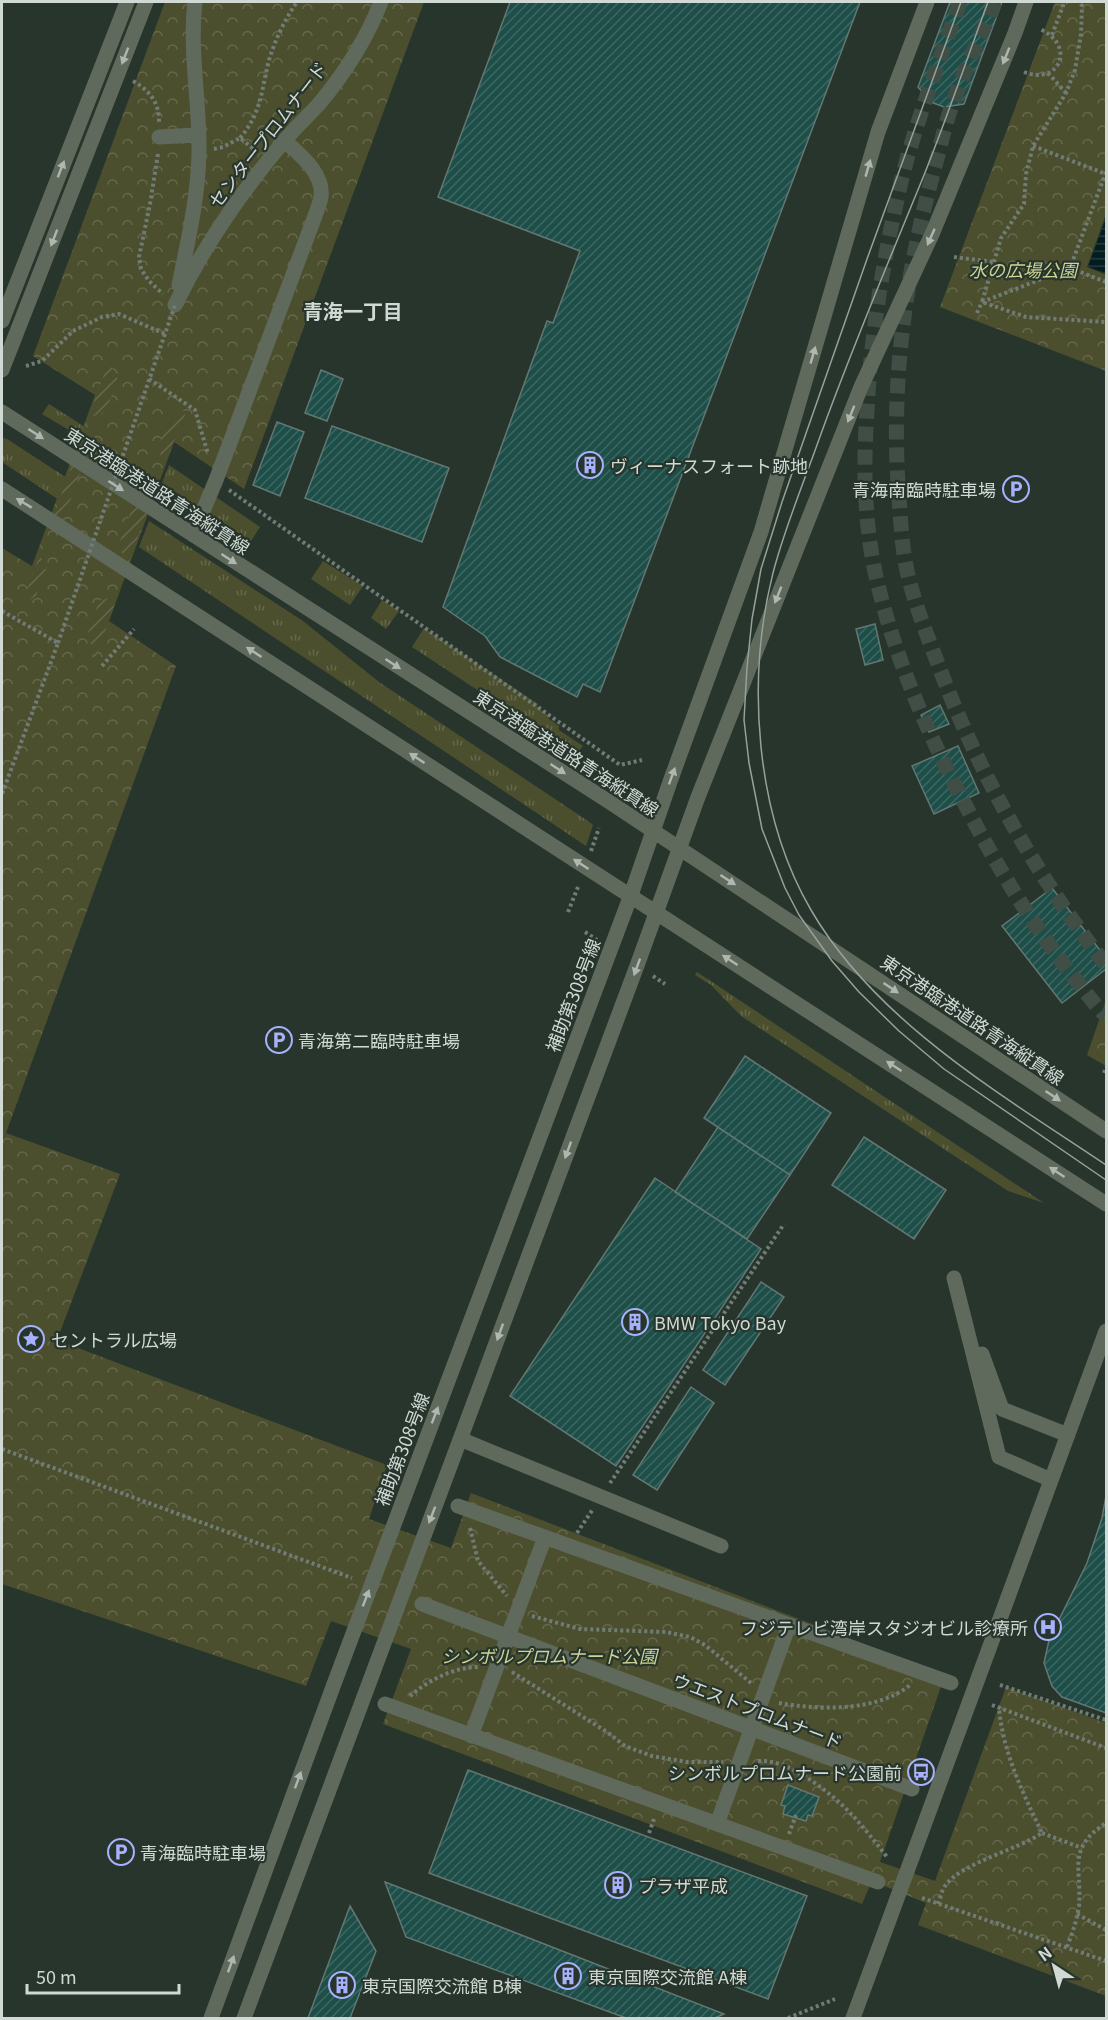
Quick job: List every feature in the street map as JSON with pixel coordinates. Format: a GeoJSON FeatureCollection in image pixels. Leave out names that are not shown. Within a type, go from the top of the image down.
{"type":"FeatureCollection","features":[{"type":"Feature","properties":{"kind":"street"},"geometry":{"type":"LineString","coordinates":[[2,321],[127,2]]}},
{"type":"Feature","properties":{"kind":"street"},"geometry":{"type":"LineString","coordinates":[[2,370],[146,2]]}},
{"type":"Feature","properties":{"kind":"street","name":"センタープロムナード"},"geometry":{"type":"LineString","coordinates":[[175,305],[193,214],[199,151],[193,24],[195,2]]}},
{"type":"Feature","properties":{"kind":"street","name":"センタープロムナード"},"geometry":{"type":"LineString","coordinates":[[175,305],[195,265],[234,204],[320,102],[350,60],[381,2]]}},
{"type":"Feature","properties":{"kind":"street","name":"補助第308号線"},"geometry":{"type":"LineString","coordinates":[[211,2019],[338,1672],[631,895],[761,532],[878,132],[927,2]]}},
{"type":"Feature","properties":{"kind":"street"},"geometry":{"type":"LineString","coordinates":[[244,2019],[679,848],[861,387],[933,232],[1026,2]]}},
{"type":"Feature","properties":{"kind":"street"},"geometry":{"type":"LineString","coordinates":[[159,137],[198,135]]}},
{"type":"Feature","properties":{"kind":"street"},"geometry":{"type":"LineString","coordinates":[[193,536],[321,196],[319,179],[309,163],[285,141]]}},
{"type":"Feature","properties":{"kind":"street","name":"東京港臨港道路青海縦貫線"},"geometry":{"type":"LineString","coordinates":[[2,412],[653,831],[1107,1131]]}},
{"type":"Feature","properties":{"kind":"street"},"geometry":{"type":"LineString","coordinates":[[2,489],[1107,1204]]}},
{"type":"Feature","properties":{"kind":"street"},"geometry":{"type":"LineString","coordinates":[[1051,1480],[999,1457],[954,1278],[1002,1409],[1068,1434]]}},
{"type":"Feature","properties":{"kind":"street"},"geometry":{"type":"LineString","coordinates":[[853,2019],[1107,1331]]}},
{"type":"Feature","properties":{"kind":"street"},"geometry":{"type":"LineString","coordinates":[[460,1439],[721,1546]]}},
{"type":"Feature","properties":{"kind":"street"},"geometry":{"type":"LineString","coordinates":[[465,1508],[951,1683]]}},
{"type":"Feature","properties":{"kind":"street"},"geometry":{"type":"LineString","coordinates":[[471,1736],[545,1537]]}},
{"type":"Feature","properties":{"kind":"street","name":"ウエストプロムナード"},"geometry":{"type":"LineString","coordinates":[[422,1604],[912,1789]]}},
{"type":"Feature","properties":{"kind":"street"},"geometry":{"type":"LineString","coordinates":[[717,1824],[789,1625]]}},
{"type":"Feature","properties":{"kind":"street"},"geometry":{"type":"LineString","coordinates":[[392,1707],[878,1882]]}},
{"type":"Feature","properties":{"kind":"path"},"geometry":{"type":"LineString","coordinates":[[199,151],[223,147],[240,138],[250,126],[258,110],[272,51],[297,2]]}},
{"type":"Feature","properties":{"kind":"path"},"geometry":{"type":"LineString","coordinates":[[1052,35],[1064,3],[1067,2]]}},
{"type":"Feature","properties":{"kind":"path"},"geometry":{"type":"LineString","coordinates":[[977,313],[1001,238],[1024,204],[1026,174],[1033,146],[1066,93],[1076,70],[1081,34],[1082,6],[1080,2]]}},
{"type":"Feature","properties":{"kind":"path"},"geometry":{"type":"LineString","coordinates":[[1024,72],[1034,76],[1048,73],[1054,68],[1060,55],[1060,47],[1052,35],[1040,29]]}},
{"type":"Feature","properties":{"kind":"path"},"geometry":{"type":"LineString","coordinates":[[1048,73],[1066,93]]}},
{"type":"Feature","properties":{"kind":"path"},"geometry":{"type":"LineString","coordinates":[[2,794],[58,643],[175,305],[149,281],[141,269],[138,258],[152,193],[160,118],[155,99],[148,90],[131,80]]}},
{"type":"Feature","properties":{"kind":"path"},"geometry":{"type":"LineString","coordinates":[[240,138],[268,161]]}},
{"type":"Feature","properties":{"kind":"path"},"geometry":{"type":"LineString","coordinates":[[1033,146],[1106,173],[1070,268]]}},
{"type":"Feature","properties":{"kind":"path"},"geometry":{"type":"LineString","coordinates":[[954,257],[994,262]]}},
{"type":"Feature","properties":{"kind":"path"},"geometry":{"type":"LineString","coordinates":[[982,302],[1070,268],[1107,282]]}},
{"type":"Feature","properties":{"kind":"path"},"geometry":{"type":"LineString","coordinates":[[982,302],[1026,317],[1107,322]]}},
{"type":"Feature","properties":{"kind":"path"},"geometry":{"type":"LineString","coordinates":[[26,366],[42,361],[73,331],[102,317],[119,314],[165,333]]}},
{"type":"Feature","properties":{"kind":"path"},"geometry":{"type":"LineString","coordinates":[[150,379],[195,410],[216,480],[620,765],[642,760]]}},
{"type":"Feature","properties":{"kind":"path"},"geometry":{"type":"LineString","coordinates":[[2,611],[58,643]]}},
{"type":"Feature","properties":{"kind":"path"},"geometry":{"type":"LineString","coordinates":[[102,666],[134,629]]}},
{"type":"Feature","properties":{"kind":"path"},"geometry":{"type":"LineString","coordinates":[[591,851],[599,828]]}},
{"type":"Feature","properties":{"kind":"path"},"geometry":{"type":"LineString","coordinates":[[568,912],[578,887]]}},
{"type":"Feature","properties":{"kind":"path"},"geometry":{"type":"LineString","coordinates":[[585,933],[597,940]]}},
{"type":"Feature","properties":{"kind":"path"},"geometry":{"type":"LineString","coordinates":[[653,976],[665,984]]}},
{"type":"Feature","properties":{"kind":"path"},"geometry":{"type":"LineString","coordinates":[[1104,1073],[1107,1068]]}},
{"type":"Feature","properties":{"kind":"path"},"geometry":{"type":"LineString","coordinates":[[569,1545],[784,1224]]}},
{"type":"Feature","properties":{"kind":"path"},"geometry":{"type":"LineString","coordinates":[[2,1449],[352,1578]]}},
{"type":"Feature","properties":{"kind":"path"},"geometry":{"type":"LineString","coordinates":[[465,1508],[478,1561],[496,1585],[533,1617],[580,1629],[666,1632],[690,1637],[705,1645],[751,1682],[763,1697],[776,1702],[823,1709],[860,1706],[901,1692],[924,1674]]}},
{"type":"Feature","properties":{"kind":"path"},"geometry":{"type":"LineString","coordinates":[[392,1707],[423,1685],[468,1667],[507,1668],[625,1746],[652,1756],[687,1762],[762,1761],[789,1766],[833,1795],[856,1818],[887,1857]]}},
{"type":"Feature","properties":{"kind":"path"},"geometry":{"type":"LineString","coordinates":[[1000,1685],[1107,1720]]}},
{"type":"Feature","properties":{"kind":"path"},"geometry":{"type":"LineString","coordinates":[[993,1705],[1107,1748]]}},
{"type":"Feature","properties":{"kind":"path"},"geometry":{"type":"LineString","coordinates":[[999,1708],[1000,1725],[1010,1761],[1042,1833],[1082,1848]]}},
{"type":"Feature","properties":{"kind":"path"},"geometry":{"type":"LineString","coordinates":[[1067,1947],[1079,1904],[1077,1869],[1082,1848],[1090,1835],[1107,1823]]}},
{"type":"Feature","properties":{"kind":"path"},"geometry":{"type":"LineString","coordinates":[[938,1904],[945,1886],[959,1874],[975,1864],[1042,1833]]}},
{"type":"Feature","properties":{"kind":"path"},"geometry":{"type":"LineString","coordinates":[[921,1898],[1107,1961]]}},
{"type":"Feature","properties":{"kind":"path"},"geometry":{"type":"LineString","coordinates":[[1077,1914],[1107,1930]]}},
{"type":"Feature","properties":{"kind":"path"},"geometry":{"type":"LineString","coordinates":[[788,2019],[835,1998]]}},
{"type":"Feature","properties":{"kind":"green space","name":"シンボルプロムナード公園"},"geometry":{"type":"Polygon","coordinates":[[[165,2],[424,2],[244,489],[174,442],[109,621],[176,666],[6,1133],[120,1174],[57,1340],[387,1465],[369,1519],[451,1548],[471,1493],[945,1675],[880,1862],[935,1881],[1006,1687],[1106,1723],[1106,1996],[918,1925],[926,1903],[872,1881],[862,1904],[383,1724],[411,1649],[331,1621],[306,1686],[2,1584],[2,548],[32,566],[95,395],[33,356],[165,2]]]}},
{"type":"Feature","properties":{"kind":"green space","name":"水の広場公園"},"geometry":{"type":"Polygon","coordinates":[[[1055,2],[1106,2],[1106,214],[1087,267],[1106,275],[1106,371],[940,307],[1055,2]]]}},
{"type":"Feature","properties":{"kind":"green space"},"geometry":{"type":"Polygon","coordinates":[[[109,361],[118,380],[105,412],[88,418],[109,361]]]}},
{"type":"Feature","properties":{"kind":"green space"},"geometry":{"type":"Polygon","coordinates":[[[49,404],[85,427],[82,438],[42,414],[49,404]]]}},
{"type":"Feature","properties":{"kind":"green space"},"geometry":{"type":"Polygon","coordinates":[[[187,410],[164,465],[158,447],[170,417],[187,410]]]}},
{"type":"Feature","properties":{"kind":"green space"},"geometry":{"type":"Polygon","coordinates":[[[2,438],[67,478],[59,500],[2,462],[2,438]]]}},
{"type":"Feature","properties":{"kind":"green space"},"geometry":{"type":"Polygon","coordinates":[[[77,450],[82,468],[67,510],[53,518],[77,450]]]}},
{"type":"Feature","properties":{"kind":"green space"},"geometry":{"type":"Polygon","coordinates":[[[169,465],[260,527],[251,541],[162,483],[169,465]]]}},
{"type":"Feature","properties":{"kind":"green space"},"geometry":{"type":"Polygon","coordinates":[[[153,495],[127,567],[119,544],[134,503],[153,495]]]}},
{"type":"Feature","properties":{"kind":"green space"},"geometry":{"type":"Polygon","coordinates":[[[149,521],[303,621],[379,682],[588,821],[593,825],[586,846],[139,547],[149,521]]]}},
{"type":"Feature","properties":{"kind":"green space"},"geometry":{"type":"Polygon","coordinates":[[[40,555],[46,570],[36,596],[22,603],[40,555]]]}},
{"type":"Feature","properties":{"kind":"green space"},"geometry":{"type":"Polygon","coordinates":[[[323,561],[363,586],[350,605],[311,579],[323,561]]]}},
{"type":"Feature","properties":{"kind":"green space"},"geometry":{"type":"Polygon","coordinates":[[[118,595],[95,660],[88,633],[99,601],[118,595]]]}},
{"type":"Feature","properties":{"kind":"green space"},"geometry":{"type":"Polygon","coordinates":[[[382,600],[399,611],[386,629],[371,618],[382,600]]]}},
{"type":"Feature","properties":{"kind":"green space"},"geometry":{"type":"Polygon","coordinates":[[[424,628],[538,704],[537,707],[559,726],[559,730],[583,746],[576,755],[412,647],[424,628]]]}},
{"type":"Feature","properties":{"kind":"green space"},"geometry":{"type":"Polygon","coordinates":[[[697,972],[1044,1203],[1008,1191],[741,1016],[711,985],[695,975],[697,972]]]}},
{"type":"Feature","properties":{"kind":"green space"},"geometry":{"type":"Polygon","coordinates":[[[1106,1000],[1106,1066],[1087,1055],[1106,1000]]]}},
{"type":"Feature","properties":{"kind":"water"},"geometry":{"type":"Polygon","coordinates":[[[1106,218],[1106,273],[1088,267],[1106,218]]]}},
{"type":"Feature","properties":{"kind":"building","name":"ヴィーナスフォート跡地"},"geometry":{"type":"Polygon","coordinates":[[[510,2],[860,2],[600,692],[583,684],[577,697],[500,657],[485,636],[443,607],[547,321],[553,323],[580,251],[438,197],[510,2]]]}},
{"type":"Feature","properties":{"kind":"building"},"geometry":{"type":"Polygon","coordinates":[[[950,2],[1002,2],[964,104],[944,107],[931,102],[918,87],[950,2]]]}},
{"type":"Feature","properties":{"kind":"building"},"geometry":{"type":"Polygon","coordinates":[[[321,370],[343,379],[327,421],[305,413],[321,370]]]}},
{"type":"Feature","properties":{"kind":"building"},"geometry":{"type":"Polygon","coordinates":[[[277,422],[304,432],[280,496],[253,485],[277,422]]]}},
{"type":"Feature","properties":{"kind":"building"},"geometry":{"type":"Polygon","coordinates":[[[332,426],[449,468],[422,542],[305,498],[332,426]]]}},
{"type":"Feature","properties":{"kind":"building"},"geometry":{"type":"Polygon","coordinates":[[[875,624],[883,660],[865,665],[856,629],[875,624]]]}},
{"type":"Feature","properties":{"kind":"building"},"geometry":{"type":"Polygon","coordinates":[[[940,705],[949,724],[929,732],[921,715],[940,705]]]}},
{"type":"Feature","properties":{"kind":"building"},"geometry":{"type":"Polygon","coordinates":[[[958,746],[979,793],[934,814],[912,766],[958,746]]]}},
{"type":"Feature","properties":{"kind":"building"},"geometry":{"type":"Polygon","coordinates":[[[1052,888],[1106,958],[1106,969],[1062,1003],[1002,926],[1052,888]]]}},
{"type":"Feature","properties":{"kind":"building"},"geometry":{"type":"Polygon","coordinates":[[[745,1056],[831,1113],[790,1175],[704,1118],[745,1056]]]}},
{"type":"Feature","properties":{"kind":"building"},"geometry":{"type":"Polygon","coordinates":[[[718,1127],[790,1175],[747,1239],[675,1192],[718,1127]]]}},
{"type":"Feature","properties":{"kind":"building"},"geometry":{"type":"Polygon","coordinates":[[[864,1137],[946,1190],[914,1239],[832,1185],[864,1137]]]}},
{"type":"Feature","properties":{"kind":"building","name":"BMW Tokyo Bay"},"geometry":{"type":"Polygon","coordinates":[[[655,1178],[761,1249],[616,1466],[510,1396],[655,1178]]]}},
{"type":"Feature","properties":{"kind":"building"},"geometry":{"type":"Polygon","coordinates":[[[761,1282],[784,1297],[725,1385],[703,1370],[761,1282]]]}},
{"type":"Feature","properties":{"kind":"building"},"geometry":{"type":"Polygon","coordinates":[[[691,1387],[714,1403],[657,1490],[633,1475],[691,1387]]]}},
{"type":"Feature","properties":{"kind":"building"},"geometry":{"type":"Polygon","coordinates":[[[1106,1496],[1106,1713],[1062,1697],[1052,1686],[1044,1663],[1049,1640],[1087,1563],[1102,1518],[1106,1496]]]}},
{"type":"Feature","properties":{"kind":"building","name":"プラザ平成"},"geometry":{"type":"Polygon","coordinates":[[[468,1770],[807,1896],[768,1999],[429,1873],[468,1770]]]}},
{"type":"Feature","properties":{"kind":"building"},"geometry":{"type":"Polygon","coordinates":[[[788,1785],[819,1797],[812,1816],[808,1815],[806,1821],[783,1814],[785,1806],[781,1805],[788,1785]]]}},
{"type":"Feature","properties":{"kind":"building","name":"東京国際交流館 A棟"},"geometry":{"type":"Polygon","coordinates":[[[385,1882],[724,2014],[715,2018],[626,2018],[406,1937],[385,1882]]]}},
{"type":"Feature","properties":{"kind":"building","name":"東京国際交流館 B棟"},"geometry":{"type":"Polygon","coordinates":[[[350,1906],[376,1951],[350,2018],[308,2018],[350,1906]]]}},
{"type":"Feature","properties":{"kind":"tunnel"},"geometry":{"type":"LineString","coordinates":[[960,2],[922,111],[902,178],[875,323],[869,381],[865,476],[867,520],[873,563],[904,671],[953,781],[990,850],[1027,911],[1068,970],[1106,1016]]}},
{"type":"Feature","properties":{"kind":"tunnel"},"geometry":{"type":"LineString","coordinates":[[995,2],[960,83],[948,118],[924,207],[908,289],[902,330],[897,413],[897,456],[903,547],[918,609],[971,744],[1010,821],[1032,858],[1055,895],[1106,965]]}},
{"type":"Feature","properties":{"kind":"tram line"},"geometry":{"type":"LineString","coordinates":[[961,2],[867,259],[782,502],[761,569],[752,619],[747,667],[744,720],[749,763],[762,829],[785,888],[799,915],[832,961],[859,992],[899,1031],[944,1069],[1106,1180]]}},
{"type":"Feature","properties":{"kind":"tram line"},"geometry":{"type":"LineString","coordinates":[[988,2],[931,158],[842,378],[777,557],[765,614],[760,657],[758,701],[761,746],[767,789],[778,832],[792,872],[811,910],[838,950],[870,987],[905,1021],[944,1053],[984,1083],[1106,1165]]}},
{"type":"Feature","properties":{"kind":"place","name":"ヴィーナスフォート跡地"},"geometry":{"type":"Point","coordinates":[590,465]}},
{"type":"Feature","properties":{"kind":"place","name":"青海南臨時駐車場"},"geometry":{"type":"Point","coordinates":[1016,489]}},
{"type":"Feature","properties":{"kind":"place","name":"青海第二臨時駐車場"},"geometry":{"type":"Point","coordinates":[279,1040]}},
{"type":"Feature","properties":{"kind":"place","name":"BMW Tokyo Bay"},"geometry":{"type":"Point","coordinates":[635,1322]}},
{"type":"Feature","properties":{"kind":"place","name":"セントラル広場"},"geometry":{"type":"Point","coordinates":[31,1339]}},
{"type":"Feature","properties":{"kind":"place","name":"フジテレビ湾岸スタジオビル診療所"},"geometry":{"type":"Point","coordinates":[1048,1627]}},
{"type":"Feature","properties":{"kind":"place","name":"シンボルプロムナード公園前"},"geometry":{"type":"Point","coordinates":[921,1772]}},
{"type":"Feature","properties":{"kind":"place","name":"青海臨時駐車場"},"geometry":{"type":"Point","coordinates":[121,1852]}},
{"type":"Feature","properties":{"kind":"place","name":"プラザ平成"},"geometry":{"type":"Point","coordinates":[618,1885]}},
{"type":"Feature","properties":{"kind":"place","name":"東京国際交流館 A棟"},"geometry":{"type":"Point","coordinates":[568,1976]}},
{"type":"Feature","properties":{"kind":"place","name":"東京国際交流館 B棟"},"geometry":{"type":"Point","coordinates":[342,1985]}},
{"type":"Feature","properties":{"kind":"district","name":"青海一丁目"},"geometry":{"type":"Point","coordinates":[353,310]}}]}
